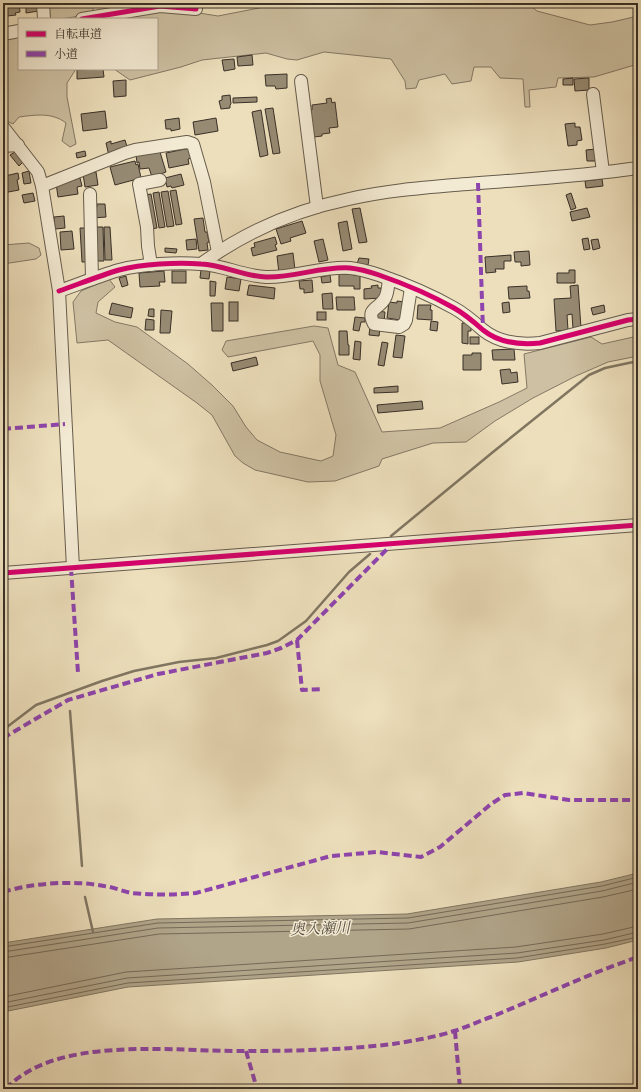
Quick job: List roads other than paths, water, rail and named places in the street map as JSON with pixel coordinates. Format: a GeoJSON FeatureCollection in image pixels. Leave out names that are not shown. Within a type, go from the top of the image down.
{"type":"FeatureCollection","features":[{"type":"Feature","properties":{"kind":"street"},"geometry":{"type":"LineString","coordinates":[[43,3],[44,18]]}},
{"type":"Feature","properties":{"kind":"street"},"geometry":{"type":"LineString","coordinates":[[85,18],[117,8],[140,6],[196,6]]}},
{"type":"Feature","properties":{"kind":"street"},"geometry":{"type":"LineString","coordinates":[[3,34],[18,30]]}},
{"type":"Feature","properties":{"kind":"street"},"geometry":{"type":"LineString","coordinates":[[301,81],[317,207]]}},
{"type":"Feature","properties":{"kind":"street"},"geometry":{"type":"LineString","coordinates":[[593,94],[603,172]]}},
{"type":"Feature","properties":{"kind":"street"},"geometry":{"type":"LineString","coordinates":[[3,127],[38,172],[42,186],[59,291],[72,568]]}},
{"type":"Feature","properties":{"kind":"street"},"geometry":{"type":"LineString","coordinates":[[42,186],[130,152],[187,142],[193,144],[204,182],[218,252]]}},
{"type":"Feature","properties":{"kind":"street"},"geometry":{"type":"LineString","coordinates":[[3,146],[18,145]]}},
{"type":"Feature","properties":{"kind":"street"},"geometry":{"type":"LineString","coordinates":[[201,264],[218,252],[266,225],[317,207],[349,199],[418,188],[638,168]]}},
{"type":"Feature","properties":{"kind":"street"},"geometry":{"type":"LineString","coordinates":[[151,265],[147,227],[139,184],[160,180]]}},
{"type":"Feature","properties":{"kind":"street"},"geometry":{"type":"LineString","coordinates":[[90,194],[92,279]]}},
{"type":"Feature","properties":{"kind":"street"},"geometry":{"type":"LineString","coordinates":[[59,291],[120,270],[151,265],[201,264],[266,277],[349,268],[363,270],[411,288],[456,308],[492,336],[502,340],[526,345],[540,343],[628,320],[638,319]]}},
{"type":"Feature","properties":{"kind":"street"},"geometry":{"type":"LineString","coordinates":[[388,279],[385,299],[373,310],[371,315],[371,320],[374,324],[399,327],[404,324],[411,288]]}},
{"type":"Feature","properties":{"kind":"street"},"geometry":{"type":"LineString","coordinates":[[3,573],[638,525]]}},
{"type":"Feature","properties":{"kind":"water","name":"奥入瀬川"},"geometry":{"type":"Polygon","coordinates":[[[638,873],[638,940],[606,948],[518,962],[128,987],[3,1012],[3,943],[157,919],[407,914],[601,882],[638,873]]]}},
{"type":"Feature","properties":{"kind":"waterway"},"geometry":{"type":"LineString","coordinates":[[391,536],[589,375],[605,368],[638,361]]}},
{"type":"Feature","properties":{"kind":"waterway"},"geometry":{"type":"LineString","coordinates":[[3,730],[36,705],[102,681],[134,671],[179,662],[216,658],[278,641],[306,621],[349,572],[370,554]]}},
{"type":"Feature","properties":{"kind":"waterway"},"geometry":{"type":"LineString","coordinates":[[70,711],[82,866]]}},
{"type":"Feature","properties":{"kind":"waterway"},"geometry":{"type":"LineString","coordinates":[[85,897],[93,932]]}}]}
